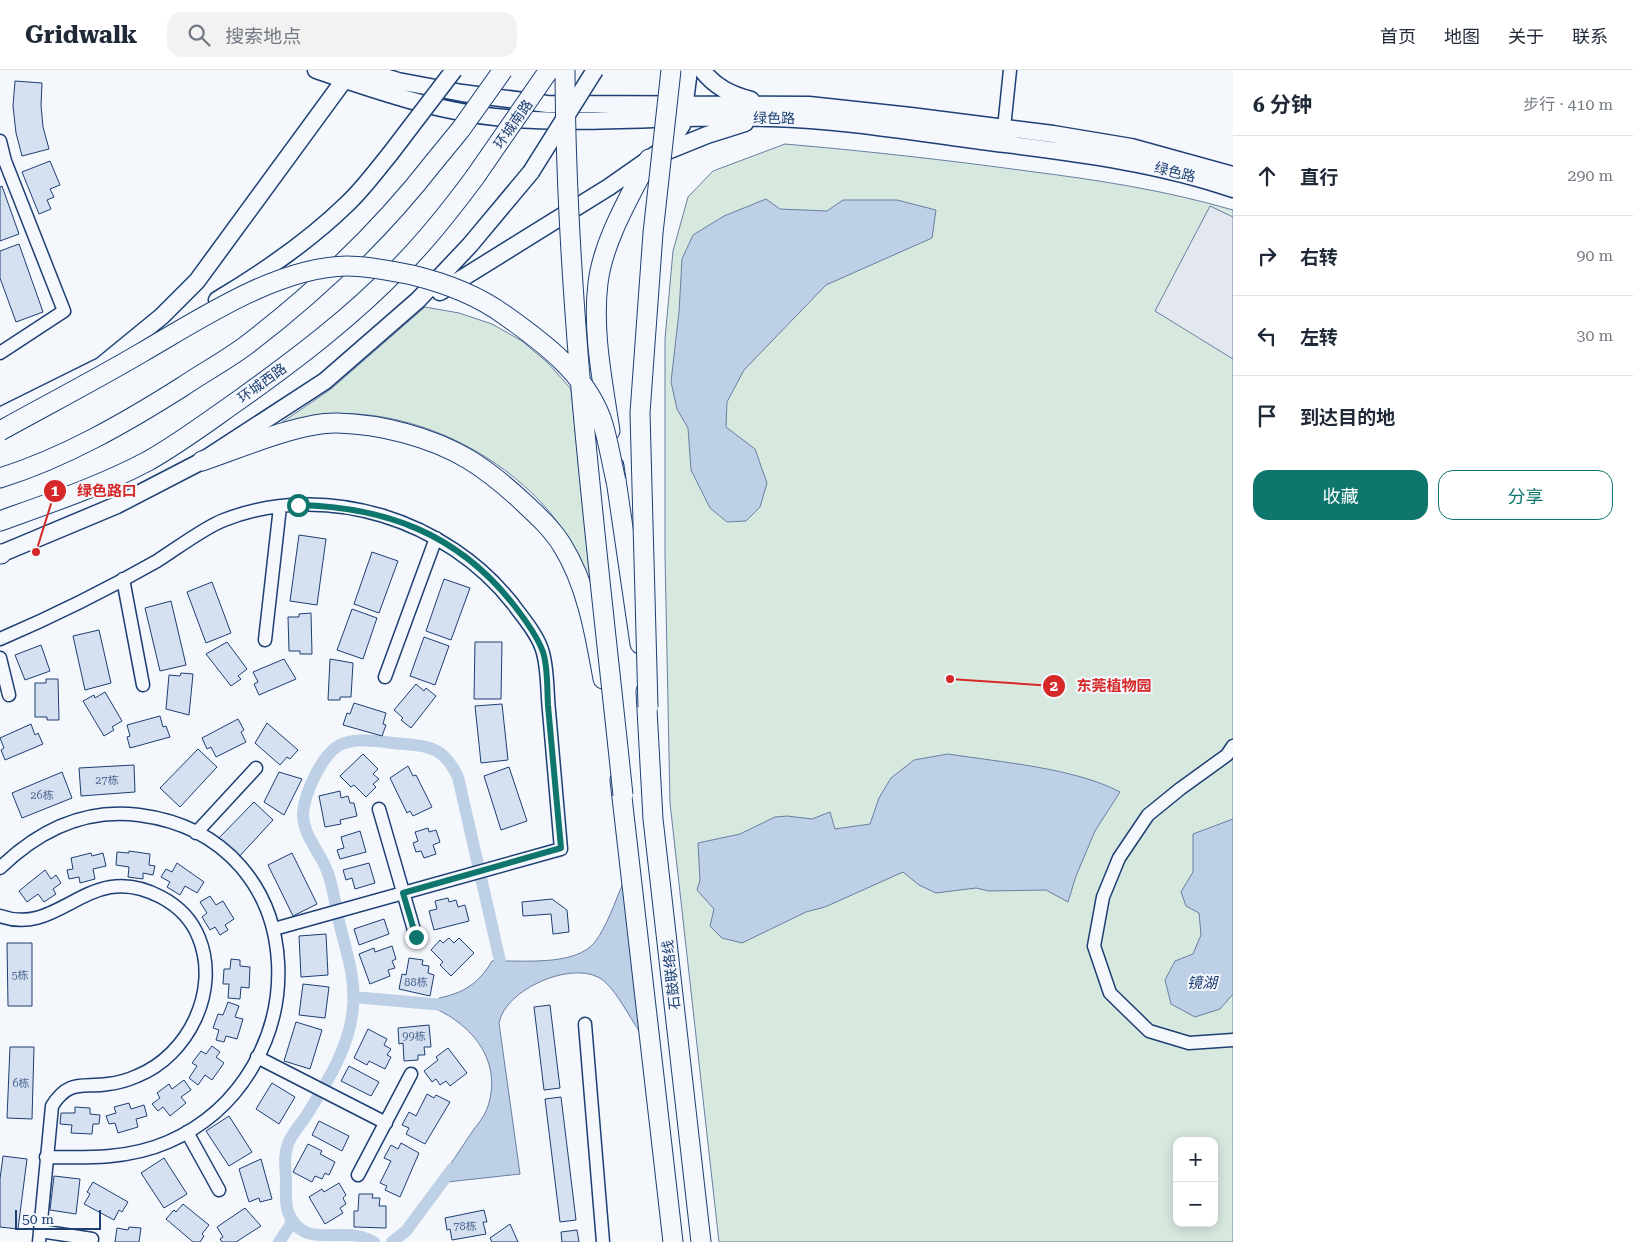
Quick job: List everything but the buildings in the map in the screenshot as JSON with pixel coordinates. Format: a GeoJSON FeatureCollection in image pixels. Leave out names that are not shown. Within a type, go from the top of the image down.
{"type":"FeatureCollection","features":[{"type":"Feature","properties":{"kind":"highway"},"geometry":{"type":"LineString","coordinates":[[0,478],[76,447],[138,415],[248,344],[359,248],[398,208],[461,129],[503,70]]}},
{"type":"Feature","properties":{"kind":"highway","name":"环城南路"},"geometry":{"type":"LineString","coordinates":[[475,177],[549,70]]}},
{"type":"Feature","properties":{"kind":"highway"},"geometry":{"type":"LineString","coordinates":[[565,70],[569,211],[582,407],[623,795]]}},
{"type":"Feature","properties":{"kind":"highway"},"geometry":{"type":"LineString","coordinates":[[648,707],[640,413],[653,233],[671,70]]}},
{"type":"Feature","properties":{"kind":"highway"},"geometry":{"type":"LineString","coordinates":[[616,481],[596,315],[598,281],[616,225],[649,160]]}},
{"type":"Feature","properties":{"kind":"highway","name":"环城西路"},"geometry":{"type":"LineString","coordinates":[[0,521],[75,493],[148,461],[189,436],[272,377],[358,308],[400,267],[440,223],[475,177]]}},
{"type":"Feature","properties":{"kind":"highway"},"geometry":{"type":"LineString","coordinates":[[0,431],[110,372],[222,306],[273,283],[312,271],[346,266],[367,267],[427,279],[463,292],[494,307],[552,351],[577,375],[593,400],[602,420],[624,524],[648,707]]}},
{"type":"Feature","properties":{"kind":"highway"},"geometry":{"type":"LineString","coordinates":[[202,461],[290,431],[336,423],[380,428],[428,441],[467,458],[504,485],[543,520],[562,546],[576,574],[593,624],[623,795]]}},
{"type":"Feature","properties":{"kind":"highway","name":"石鼓联络线"},"geometry":{"type":"LineString","coordinates":[[648,707],[654,819],[701,1242]]}},
{"type":"Feature","properties":{"kind":"highway","name":"石鼓联络线"},"geometry":{"type":"LineString","coordinates":[[623,795],[673,1242]]}},
{"type":"Feature","properties":{"kind":"main road","name":"绿色路"},"geometry":{"type":"LineString","coordinates":[[316,70],[347,75],[393,95],[456,111],[504,118],[546,121],[684,112],[837,108],[1004,128],[1131,147],[1233,175]]}},
{"type":"Feature","properties":{"kind":"main road","name":"绿色路"},"geometry":{"type":"LineString","coordinates":[[362,70],[398,81],[508,100],[684,112]]}},
{"type":"Feature","properties":{"kind":"main road"},"geometry":{"type":"LineString","coordinates":[[0,416],[101,366],[173,327],[268,269],[304,242],[348,203],[390,154],[454,70]]}},
{"type":"Feature","properties":{"kind":"main road"},"geometry":{"type":"LineString","coordinates":[[0,554],[117,505],[202,461],[325,381],[375,338],[444,272],[531,172],[594,70]]}},
{"type":"Feature","properties":{"kind":"main road"},"geometry":{"type":"LineString","coordinates":[[375,338],[454,282],[649,160],[669,145],[676,136],[684,112],[689,70]]}},
{"type":"Feature","properties":{"kind":"main road"},"geometry":{"type":"LineString","coordinates":[[702,70],[710,80],[727,92],[769,111]]}},
{"type":"Feature","properties":{"kind":"main road"},"geometry":{"type":"LineString","coordinates":[[101,366],[162,316],[197,280],[347,75]]}},
{"type":"Feature","properties":{"kind":"main road","name":"绿色路"},"geometry":{"type":"LineString","coordinates":[[769,111],[1128,161],[1206,180],[1233,189]]}},
{"type":"Feature","properties":{"kind":"main road"},"geometry":{"type":"LineString","coordinates":[[649,160],[769,111]]}},
{"type":"Feature","properties":{"kind":"lane"},"geometry":{"type":"LineString","coordinates":[[1004,128],[1010,70]]}},
{"type":"Feature","properties":{"kind":"lane"},"geometry":{"type":"LineString","coordinates":[[0,141],[5,161],[64,311],[0,353]]}},
{"type":"Feature","properties":{"kind":"lane"},"geometry":{"type":"LineString","coordinates":[[0,638],[54,614],[123,579],[223,520],[260,510],[280,507],[335,506],[373,512],[409,524],[436,538],[474,563],[501,590],[525,620],[543,653],[561,848],[274,929]]}},
{"type":"Feature","properties":{"kind":"lane"},"geometry":{"type":"LineString","coordinates":[[266,640],[280,507]]}},
{"type":"Feature","properties":{"kind":"lane"},"geometry":{"type":"LineString","coordinates":[[385,677],[436,538]]}},
{"type":"Feature","properties":{"kind":"lane"},"geometry":{"type":"LineString","coordinates":[[123,579],[143,685]]}},
{"type":"Feature","properties":{"kind":"lane"},"geometry":{"type":"LineString","coordinates":[[0,658],[9,695]]}},
{"type":"Feature","properties":{"kind":"lane"},"geometry":{"type":"LineString","coordinates":[[1233,746],[1227,755],[1180,788],[1148,815],[1119,858],[1103,897],[1094,946],[1110,993],[1149,1031],[1189,1043],[1233,1040]]}},
{"type":"Feature","properties":{"kind":"lane"},"geometry":{"type":"LineString","coordinates":[[196,833],[256,768]]}},
{"type":"Feature","properties":{"kind":"lane"},"geometry":{"type":"LineString","coordinates":[[379,809],[416,937]]}},
{"type":"Feature","properties":{"kind":"lane"},"geometry":{"type":"LineString","coordinates":[[0,868],[19,849],[43,833],[69,821],[97,815],[126,813],[154,817],[182,825],[230,856],[249,878],[263,902],[274,929],[279,958],[279,986],[274,1015],[257,1057],[236,1090],[216,1111],[187,1132],[142,1151],[115,1157],[46,1157]]}},
{"type":"Feature","properties":{"kind":"lane"},"geometry":{"type":"LineString","coordinates":[[0,916],[18,920],[35,919],[51,914],[92,891],[123,886],[139,888],[153,893],[180,910],[194,928],[204,950],[206,980],[204,996],[189,1030],[168,1056],[139,1075],[107,1084],[79,1084],[68,1088],[58,1096],[52,1106],[49,1117],[39,1236],[92,1239]]}},
{"type":"Feature","properties":{"kind":"lane"},"geometry":{"type":"LineString","coordinates":[[585,1024],[603,1242]]}},
{"type":"Feature","properties":{"kind":"lane"},"geometry":{"type":"LineString","coordinates":[[257,1057],[386,1124]]}},
{"type":"Feature","properties":{"kind":"lane"},"geometry":{"type":"LineString","coordinates":[[358,1175],[412,1074]]}},
{"type":"Feature","properties":{"kind":"lane"},"geometry":{"type":"LineString","coordinates":[[187,1132],[219,1190]]}},
{"type":"Feature","properties":{"kind":"shaded area"},"geometry":{"type":"Polygon","coordinates":[[[785,144],[937,159],[1079,178],[1156,191],[1233,210],[1233,1242],[719,1242],[670,803],[665,555],[665,339],[673,251],[688,197],[713,171],[785,144]]]}},
{"type":"Feature","properties":{"kind":"shaded area"},"geometry":{"type":"Polygon","coordinates":[[[1210,206],[1233,217],[1233,359],[1155,311],[1210,206]]]}},
{"type":"Feature","properties":{"kind":"shaded area"},"geometry":{"type":"Polygon","coordinates":[[[425,307],[459,313],[492,324],[522,341],[548,363],[571,389],[591,588],[567,536],[535,496],[511,475],[484,456],[455,440],[425,428],[394,419],[362,414],[330,414],[281,423],[331,389],[425,307]]]}},
{"type":"Feature","properties":{"kind":"water"},"geometry":{"type":"Polygon","coordinates":[[[766,199],[780,209],[827,211],[843,200],[897,200],[936,210],[932,238],[826,285],[744,370],[727,402],[726,427],[755,449],[767,483],[760,507],[746,521],[727,522],[710,508],[691,470],[688,428],[677,409],[671,382],[679,312],[682,259],[693,235],[724,216],[766,199]]]}},
{"type":"Feature","properties":{"kind":"water"},"geometry":{"type":"Polygon","coordinates":[[[948,754],[1013,763],[1059,772],[1081,777],[1120,792],[1095,831],[1076,876],[1068,902],[1046,890],[989,891],[976,888],[936,893],[919,885],[903,872],[825,907],[806,912],[742,943],[722,938],[710,926],[714,909],[697,890],[700,880],[698,843],[740,834],[775,817],[787,816],[812,819],[830,812],[835,829],[870,824],[879,798],[891,778],[914,760],[948,754]]]}},
{"type":"Feature","properties":{"kind":"water","name":"镜湖"},"geometry":{"type":"Polygon","coordinates":[[[1233,819],[1233,994],[1220,1009],[1195,1017],[1171,1004],[1165,980],[1175,961],[1193,954],[1201,935],[1199,913],[1186,906],[1181,892],[1193,872],[1193,834],[1233,819]]]}},
{"type":"Feature","properties":{"kind":"water"},"geometry":{"type":"Polygon","coordinates":[[[623,883],[640,1032],[610,987],[598,977],[585,973],[571,973],[555,976],[525,990],[504,1011],[499,1023],[520,1174],[438,1183],[486,1112],[491,1093],[489,1063],[483,1050],[464,1027],[438,1010],[439,998],[470,986],[482,975],[492,961],[546,961],[561,959],[586,950],[595,942],[603,929],[623,883]]]}},
{"type":"Feature","properties":{"kind":"waterway"},"geometry":{"type":"LineString","coordinates":[[374,1242],[356,1236],[322,1235],[306,1232],[293,1222],[288,1212],[286,1201],[286,1149],[337,1062],[348,1034],[353,1006],[353,983],[332,885],[328,872],[308,836],[303,815],[307,796],[316,773],[322,763],[337,747],[360,740],[423,746],[443,755],[453,768],[458,777],[500,961],[498,977]]}},
{"type":"Feature","properties":{"kind":"waterway"},"geometry":{"type":"LineString","coordinates":[[353,997],[455,1006]]}},
{"type":"Feature","properties":{"kind":"waterway"},"geometry":{"type":"LineString","coordinates":[[392,1242],[406,1231],[452,1169]]}},
{"type":"Feature","properties":{"kind":"waterway"},"geometry":{"type":"LineString","coordinates":[[279,1242],[293,1221]]}},
{"type":"Feature","properties":{"kind":"place","name":"绿色路口"},"geometry":{"type":"Point","coordinates":[36,552]}},
{"type":"Feature","properties":{"kind":"place","name":"东莞植物园"},"geometry":{"type":"Point","coordinates":[950,679]}},
{"type":"Feature","properties":{"kind":"route"},"geometry":{"type":"LineString","coordinates":[[298,505],[335,506],[373,512],[409,524],[443,541],[474,563],[501,590],[525,620],[543,653],[561,848],[403,893],[416,937]]}}]}
